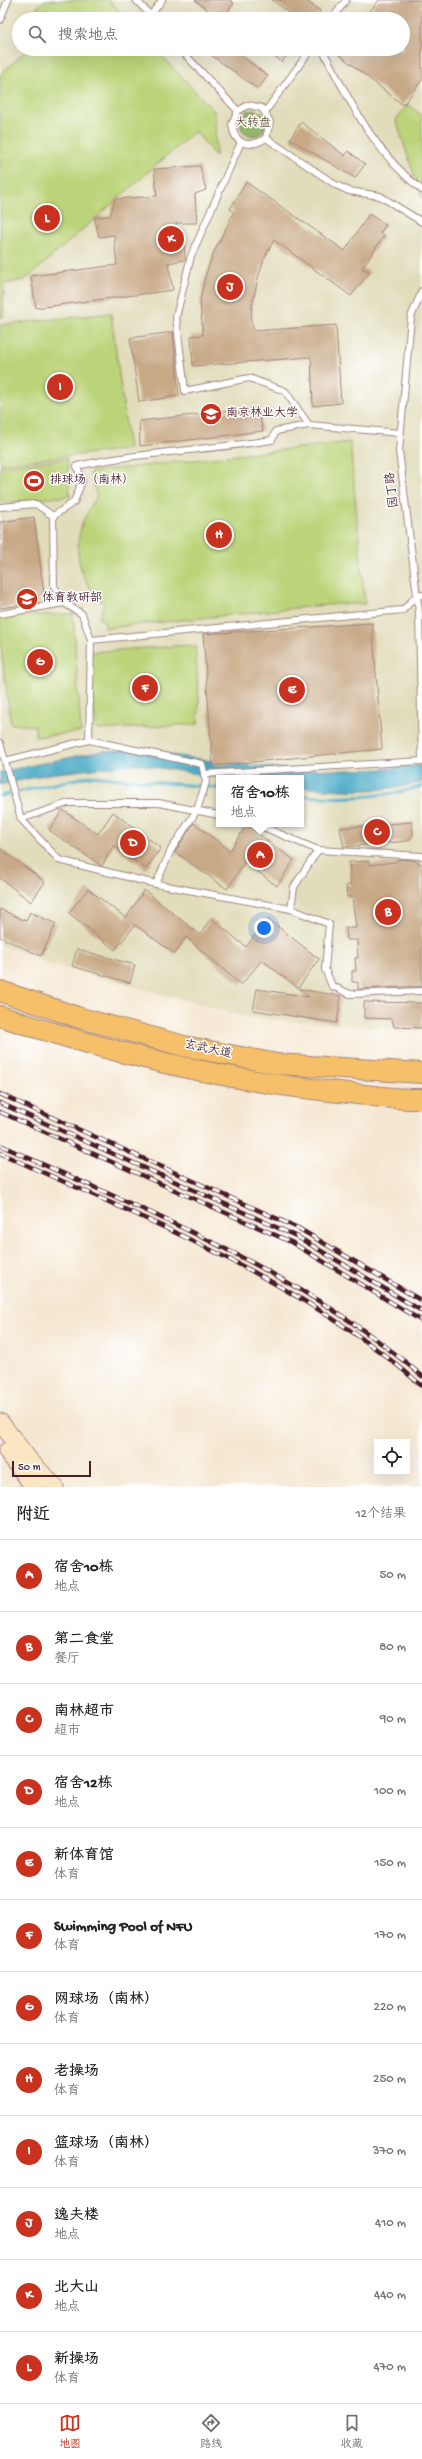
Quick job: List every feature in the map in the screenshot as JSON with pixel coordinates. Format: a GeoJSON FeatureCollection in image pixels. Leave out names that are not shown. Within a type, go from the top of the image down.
{"type":"FeatureCollection","features":[{"type":"Feature","properties":{"kind":"highway","name":"玄武大道"},"geometry":{"type":"LineString","coordinates":[[0,991],[77,1017],[184,1046],[277,1064],[422,1073]]}},
{"type":"Feature","properties":{"kind":"highway","name":"玄武大道"},"geometry":{"type":"LineString","coordinates":[[0,1016],[83,1043],[197,1071],[292,1088],[419,1100]]}},
{"type":"Feature","properties":{"kind":"main road"},"geometry":{"type":"LineString","coordinates":[[0,1422],[30,1461],[55,1487]]}},
{"type":"Feature","properties":{"kind":"main road"},"geometry":{"type":"LineString","coordinates":[[0,1441],[34,1487]]}},
{"type":"Feature","properties":{"kind":"lane"},"geometry":{"type":"LineString","coordinates":[[0,20],[8,0]]}},
{"type":"Feature","properties":{"kind":"lane"},"geometry":{"type":"LineString","coordinates":[[136,0],[148,12]]}},
{"type":"Feature","properties":{"kind":"lane"},"geometry":{"type":"LineString","coordinates":[[156,12],[162,0]]}},
{"type":"Feature","properties":{"kind":"lane"},"geometry":{"type":"LineString","coordinates":[[337,12],[346,0]]}},
{"type":"Feature","properties":{"kind":"lane"},"geometry":{"type":"LineString","coordinates":[[187,56],[238,111]]}},
{"type":"Feature","properties":{"kind":"lane"},"geometry":{"type":"LineString","coordinates":[[265,112],[306,56]]}},
{"type":"Feature","properties":{"kind":"lane"},"geometry":{"type":"LineString","coordinates":[[326,56],[362,124],[407,178],[422,190]]}},
{"type":"Feature","properties":{"kind":"lane"},"geometry":{"type":"LineString","coordinates":[[248,105],[255,105],[265,112],[270,122],[266,138],[252,145],[241,142],[233,132],[232,124],[238,111],[248,105]]}},
{"type":"Feature","properties":{"kind":"lane"},"geometry":{"type":"LineString","coordinates":[[266,138],[336,185],[349,191],[380,196],[422,222]]}},
{"type":"Feature","properties":{"kind":"lane"},"geometry":{"type":"LineString","coordinates":[[241,142],[191,256],[176,317],[185,391],[249,378],[285,390],[309,425]]}},
{"type":"Feature","properties":{"kind":"lane","name":"园丁路"},"geometry":{"type":"LineString","coordinates":[[422,290],[419,306],[410,317],[400,433],[402,473],[420,595],[419,612],[422,761]]}},
{"type":"Feature","properties":{"kind":"lane"},"geometry":{"type":"LineString","coordinates":[[53,516],[74,502],[82,481],[76,466],[161,452],[194,451],[272,440],[276,431],[309,425],[400,433]]}},
{"type":"Feature","properties":{"kind":"lane"},"geometry":{"type":"LineString","coordinates":[[0,507],[36,504],[53,516]]}},
{"type":"Feature","properties":{"kind":"lane"},"geometry":{"type":"LineString","coordinates":[[53,516],[54,586],[64,603],[82,614],[91,640],[89,740]]}},
{"type":"Feature","properties":{"kind":"lane"},"geometry":{"type":"LineString","coordinates":[[91,640],[404,610],[420,595]]}},
{"type":"Feature","properties":{"kind":"lane"},"geometry":{"type":"LineString","coordinates":[[0,614],[64,603]]}},
{"type":"Feature","properties":{"kind":"lane"},"geometry":{"type":"LineString","coordinates":[[5,761],[89,740],[202,764],[206,782],[197,810],[171,850],[156,884]]}},
{"type":"Feature","properties":{"kind":"lane"},"geometry":{"type":"LineString","coordinates":[[0,743],[21,819],[59,860],[156,884],[291,908],[329,924],[325,969],[332,986],[350,994],[422,991]]}},
{"type":"Feature","properties":{"kind":"lane"},"geometry":{"type":"LineString","coordinates":[[204,774],[422,761]]}},
{"type":"Feature","properties":{"kind":"lane"},"geometry":{"type":"LineString","coordinates":[[21,819],[68,803],[159,803],[216,814]]}},
{"type":"Feature","properties":{"kind":"lane"},"geometry":{"type":"LineString","coordinates":[[263,827],[318,850],[422,856]]}},
{"type":"Feature","properties":{"kind":"lane"},"geometry":{"type":"LineString","coordinates":[[291,908],[294,887],[318,850]]}},
{"type":"Feature","properties":{"kind":"shaded area","name":"南京林业大学"},"geometry":{"type":"Polygon","coordinates":[[[0,0],[422,0],[422,1031],[250,1018],[46,963],[0,944],[0,0]]]}},
{"type":"Feature","properties":{"kind":"green space"},"geometry":{"type":"Polygon","coordinates":[[[45,0],[109,0],[120,12],[32,12],[45,0]]]}},
{"type":"Feature","properties":{"kind":"green space"},"geometry":{"type":"Polygon","coordinates":[[[20,56],[162,56],[215,112],[216,157],[195,131],[25,280],[4,284],[3,317],[0,317],[0,75],[20,56]]]}},
{"type":"Feature","properties":{"kind":"green space"},"geometry":{"type":"Polygon","coordinates":[[[408,104],[422,116],[422,199],[396,120],[408,104]]]}},
{"type":"Feature","properties":{"kind":"green space","name":"大转盘"},"geometry":{"type":"Polygon","coordinates":[[[253,110],[262,114],[266,123],[262,132],[253,136],[244,132],[240,123],[244,114],[253,110]]]}},
{"type":"Feature","properties":{"kind":"green space"},"geometry":{"type":"Polygon","coordinates":[[[111,313],[129,449],[0,464],[0,325],[111,313]]]}},
{"type":"Feature","properties":{"kind":"green space"},"geometry":{"type":"Polygon","coordinates":[[[350,442],[365,604],[335,604],[105,628],[104,621],[99,619],[104,604],[85,580],[80,566],[78,552],[82,524],[88,510],[97,497],[90,472],[350,442]]]}},
{"type":"Feature","properties":{"kind":"green space","name":"排球场（南林）"},"geometry":{"type":"Polygon","coordinates":[[[67,459],[70,496],[0,503],[0,466],[67,459]]]}},
{"type":"Feature","properties":{"kind":"green space"},"geometry":{"type":"Polygon","coordinates":[[[73,614],[81,732],[35,737],[35,726],[11,724],[0,642],[0,616],[73,614]]]}},
{"type":"Feature","properties":{"kind":"green space"},"geometry":{"type":"Polygon","coordinates":[[[190,645],[195,646],[199,699],[198,724],[97,730],[90,690],[91,652],[190,645]]]}},
{"type":"Feature","properties":{"kind":"water"},"geometry":{"type":"Polygon","coordinates":[[[140,749],[210,761],[280,768],[363,770],[422,765],[422,782],[392,788],[362,790],[331,789],[304,787],[304,775],[216,775],[216,777],[136,764],[49,774],[0,785],[0,772],[101,751],[140,749]]]}},
{"type":"Feature","properties":{"kind":"building"},"geometry":{"type":"Polygon","coordinates":[[[195,0],[230,0],[234,3],[227,12],[210,12],[195,0]]]}},
{"type":"Feature","properties":{"kind":"building"},"geometry":{"type":"Polygon","coordinates":[[[272,0],[305,0],[320,11],[319,12],[288,12],[272,0]]]}},
{"type":"Feature","properties":{"kind":"building"},"geometry":{"type":"Polygon","coordinates":[[[379,0],[422,0],[422,80],[403,105],[341,56],[410,56],[410,12],[370,12],[379,0]]]}},
{"type":"Feature","properties":{"kind":"building"},"geometry":{"type":"Polygon","coordinates":[[[212,56],[241,56],[268,76],[258,89],[212,56]]]}},
{"type":"Feature","properties":{"kind":"building"},"geometry":{"type":"Polygon","coordinates":[[[274,56],[287,56],[282,62],[274,56]]]}},
{"type":"Feature","properties":{"kind":"building"},"geometry":{"type":"Polygon","coordinates":[[[301,122],[345,156],[348,151],[365,164],[355,178],[290,139],[301,122]]]}},
{"type":"Feature","properties":{"kind":"building"},"geometry":{"type":"Polygon","coordinates":[[[200,166],[206,190],[195,194],[197,223],[176,223],[177,241],[184,242],[185,260],[168,263],[173,290],[36,308],[31,276],[117,265],[114,235],[99,237],[94,217],[110,216],[115,199],[157,196],[154,169],[200,166]]]}},
{"type":"Feature","properties":{"kind":"building"},"geometry":{"type":"Polygon","coordinates":[[[246,182],[345,251],[369,214],[386,225],[380,233],[384,236],[362,268],[370,272],[351,296],[274,240],[264,259],[258,278],[252,306],[251,321],[254,331],[336,325],[341,403],[313,406],[311,357],[193,366],[191,336],[203,335],[200,301],[205,277],[213,254],[234,212],[230,209],[246,182]]]}},
{"type":"Feature","properties":{"kind":"building"},"geometry":{"type":"Polygon","coordinates":[[[173,332],[179,396],[139,402],[130,338],[173,332]]]}},
{"type":"Feature","properties":{"kind":"building"},"geometry":{"type":"Polygon","coordinates":[[[258,408],[263,431],[140,446],[139,421],[258,408]]]}},
{"type":"Feature","properties":{"kind":"building"},"geometry":{"type":"Polygon","coordinates":[[[34,517],[45,602],[0,608],[0,522],[34,517]]]}},
{"type":"Feature","properties":{"kind":"building"},"geometry":{"type":"Polygon","coordinates":[[[372,623],[382,749],[213,766],[203,634],[372,623]]]}},
{"type":"Feature","properties":{"kind":"building"},"geometry":{"type":"Polygon","coordinates":[[[63,810],[98,834],[113,812],[161,848],[146,869],[114,845],[102,866],[49,830],[63,810]]]}},
{"type":"Feature","properties":{"kind":"building"},"geometry":{"type":"Polygon","coordinates":[[[412,822],[413,835],[408,841],[344,847],[340,828],[412,822]]]}},
{"type":"Feature","properties":{"kind":"building"},"geometry":{"type":"Polygon","coordinates":[[[194,823],[230,851],[245,827],[249,827],[294,860],[277,886],[245,862],[227,889],[175,852],[194,823]]]}},
{"type":"Feature","properties":{"kind":"building"},"geometry":{"type":"Polygon","coordinates":[[[0,848],[45,882],[31,902],[0,878],[0,848]]]}},
{"type":"Feature","properties":{"kind":"building"},"geometry":{"type":"Polygon","coordinates":[[[400,859],[413,860],[422,864],[422,986],[358,989],[358,982],[352,982],[352,971],[356,971],[355,958],[358,958],[357,940],[347,940],[346,928],[356,928],[352,897],[347,897],[346,885],[351,885],[349,862],[369,861],[369,865],[395,862],[400,859]]]}},
{"type":"Feature","properties":{"kind":"building"},"geometry":{"type":"Polygon","coordinates":[[[88,889],[126,918],[144,890],[200,935],[211,918],[246,947],[267,918],[319,959],[298,988],[262,960],[241,985],[186,937],[175,954],[135,925],[115,950],[69,913],[88,889]]]}},
{"type":"Feature","properties":{"kind":"building"},"geometry":{"type":"Polygon","coordinates":[[[0,909],[26,921],[30,912],[56,924],[41,956],[0,937],[0,909]]]}},
{"type":"Feature","properties":{"kind":"building"},"geometry":{"type":"Polygon","coordinates":[[[77,949],[135,965],[130,983],[72,966],[77,949]]]}},
{"type":"Feature","properties":{"kind":"building"},"geometry":{"type":"Polygon","coordinates":[[[257,989],[309,997],[299,989],[341,996],[337,1023],[253,1010],[257,989]]]}},
{"type":"Feature","properties":{"kind":"building"},"geometry":{"type":"Polygon","coordinates":[[[364,1002],[422,1003],[422,1028],[394,1027],[392,1019],[364,1018],[364,1002]]]}},
{"type":"Feature","properties":{"kind":"waterway"},"geometry":{"type":"LineString","coordinates":[[0,796],[90,776],[216,788]]}},
{"type":"Feature","properties":{"kind":"waterway"},"geometry":{"type":"LineString","coordinates":[[304,796],[362,797],[393,793],[422,786]]}},
{"type":"Feature","properties":{"kind":"railway"},"geometry":{"type":"LineString","coordinates":[[0,1094],[298,1228],[422,1301]]}},
{"type":"Feature","properties":{"kind":"railway"},"geometry":{"type":"LineString","coordinates":[[0,1103],[296,1236],[422,1311]]}},
{"type":"Feature","properties":{"kind":"railway"},"geometry":{"type":"LineString","coordinates":[[0,1112],[291,1242],[422,1321]]}},
{"type":"Feature","properties":{"kind":"railway"},"geometry":{"type":"LineString","coordinates":[[0,1145],[165,1219],[273,1274],[325,1305],[375,1339],[422,1376]]}},
{"type":"Feature","properties":{"kind":"railway"},"geometry":{"type":"LineString","coordinates":[[0,1153],[110,1202],[220,1254],[274,1283],[326,1314],[375,1348],[422,1386]]}},
{"type":"Feature","properties":{"kind":"place","name":"新操场"},"geometry":{"type":"Point","coordinates":[47,218]}},
{"type":"Feature","properties":{"kind":"place","name":"北大山"},"geometry":{"type":"Point","coordinates":[171,239]}},
{"type":"Feature","properties":{"kind":"place","name":"逸夫楼"},"geometry":{"type":"Point","coordinates":[230,287]}},
{"type":"Feature","properties":{"kind":"place","name":"篮球场（南林）"},"geometry":{"type":"Point","coordinates":[60,387]}},
{"type":"Feature","properties":{"kind":"place","name":"南京林业大学"},"geometry":{"type":"Point","coordinates":[211,414]}},
{"type":"Feature","properties":{"kind":"place","name":"排球场（南林）"},"geometry":{"type":"Point","coordinates":[34,481]}},
{"type":"Feature","properties":{"kind":"place","name":"老操场"},"geometry":{"type":"Point","coordinates":[219,535]}},
{"type":"Feature","properties":{"kind":"place","name":"体育教研部"},"geometry":{"type":"Point","coordinates":[27,599]}},
{"type":"Feature","properties":{"kind":"place","name":"网球场（南林）"},"geometry":{"type":"Point","coordinates":[40,662]}},
{"type":"Feature","properties":{"kind":"place","name":"Swimming Pool of NFU"},"geometry":{"type":"Point","coordinates":[145,688]}},
{"type":"Feature","properties":{"kind":"place","name":"新体育馆"},"geometry":{"type":"Point","coordinates":[292,690]}},
{"type":"Feature","properties":{"kind":"place","name":"南林超市"},"geometry":{"type":"Point","coordinates":[377,832]}},
{"type":"Feature","properties":{"kind":"place","name":"宿舍12栋"},"geometry":{"type":"Point","coordinates":[133,843]}},
{"type":"Feature","properties":{"kind":"place","name":"宿舍10栋"},"geometry":{"type":"Point","coordinates":[260,855]}},
{"type":"Feature","properties":{"kind":"place","name":"第二食堂"},"geometry":{"type":"Point","coordinates":[388,912]}}]}
